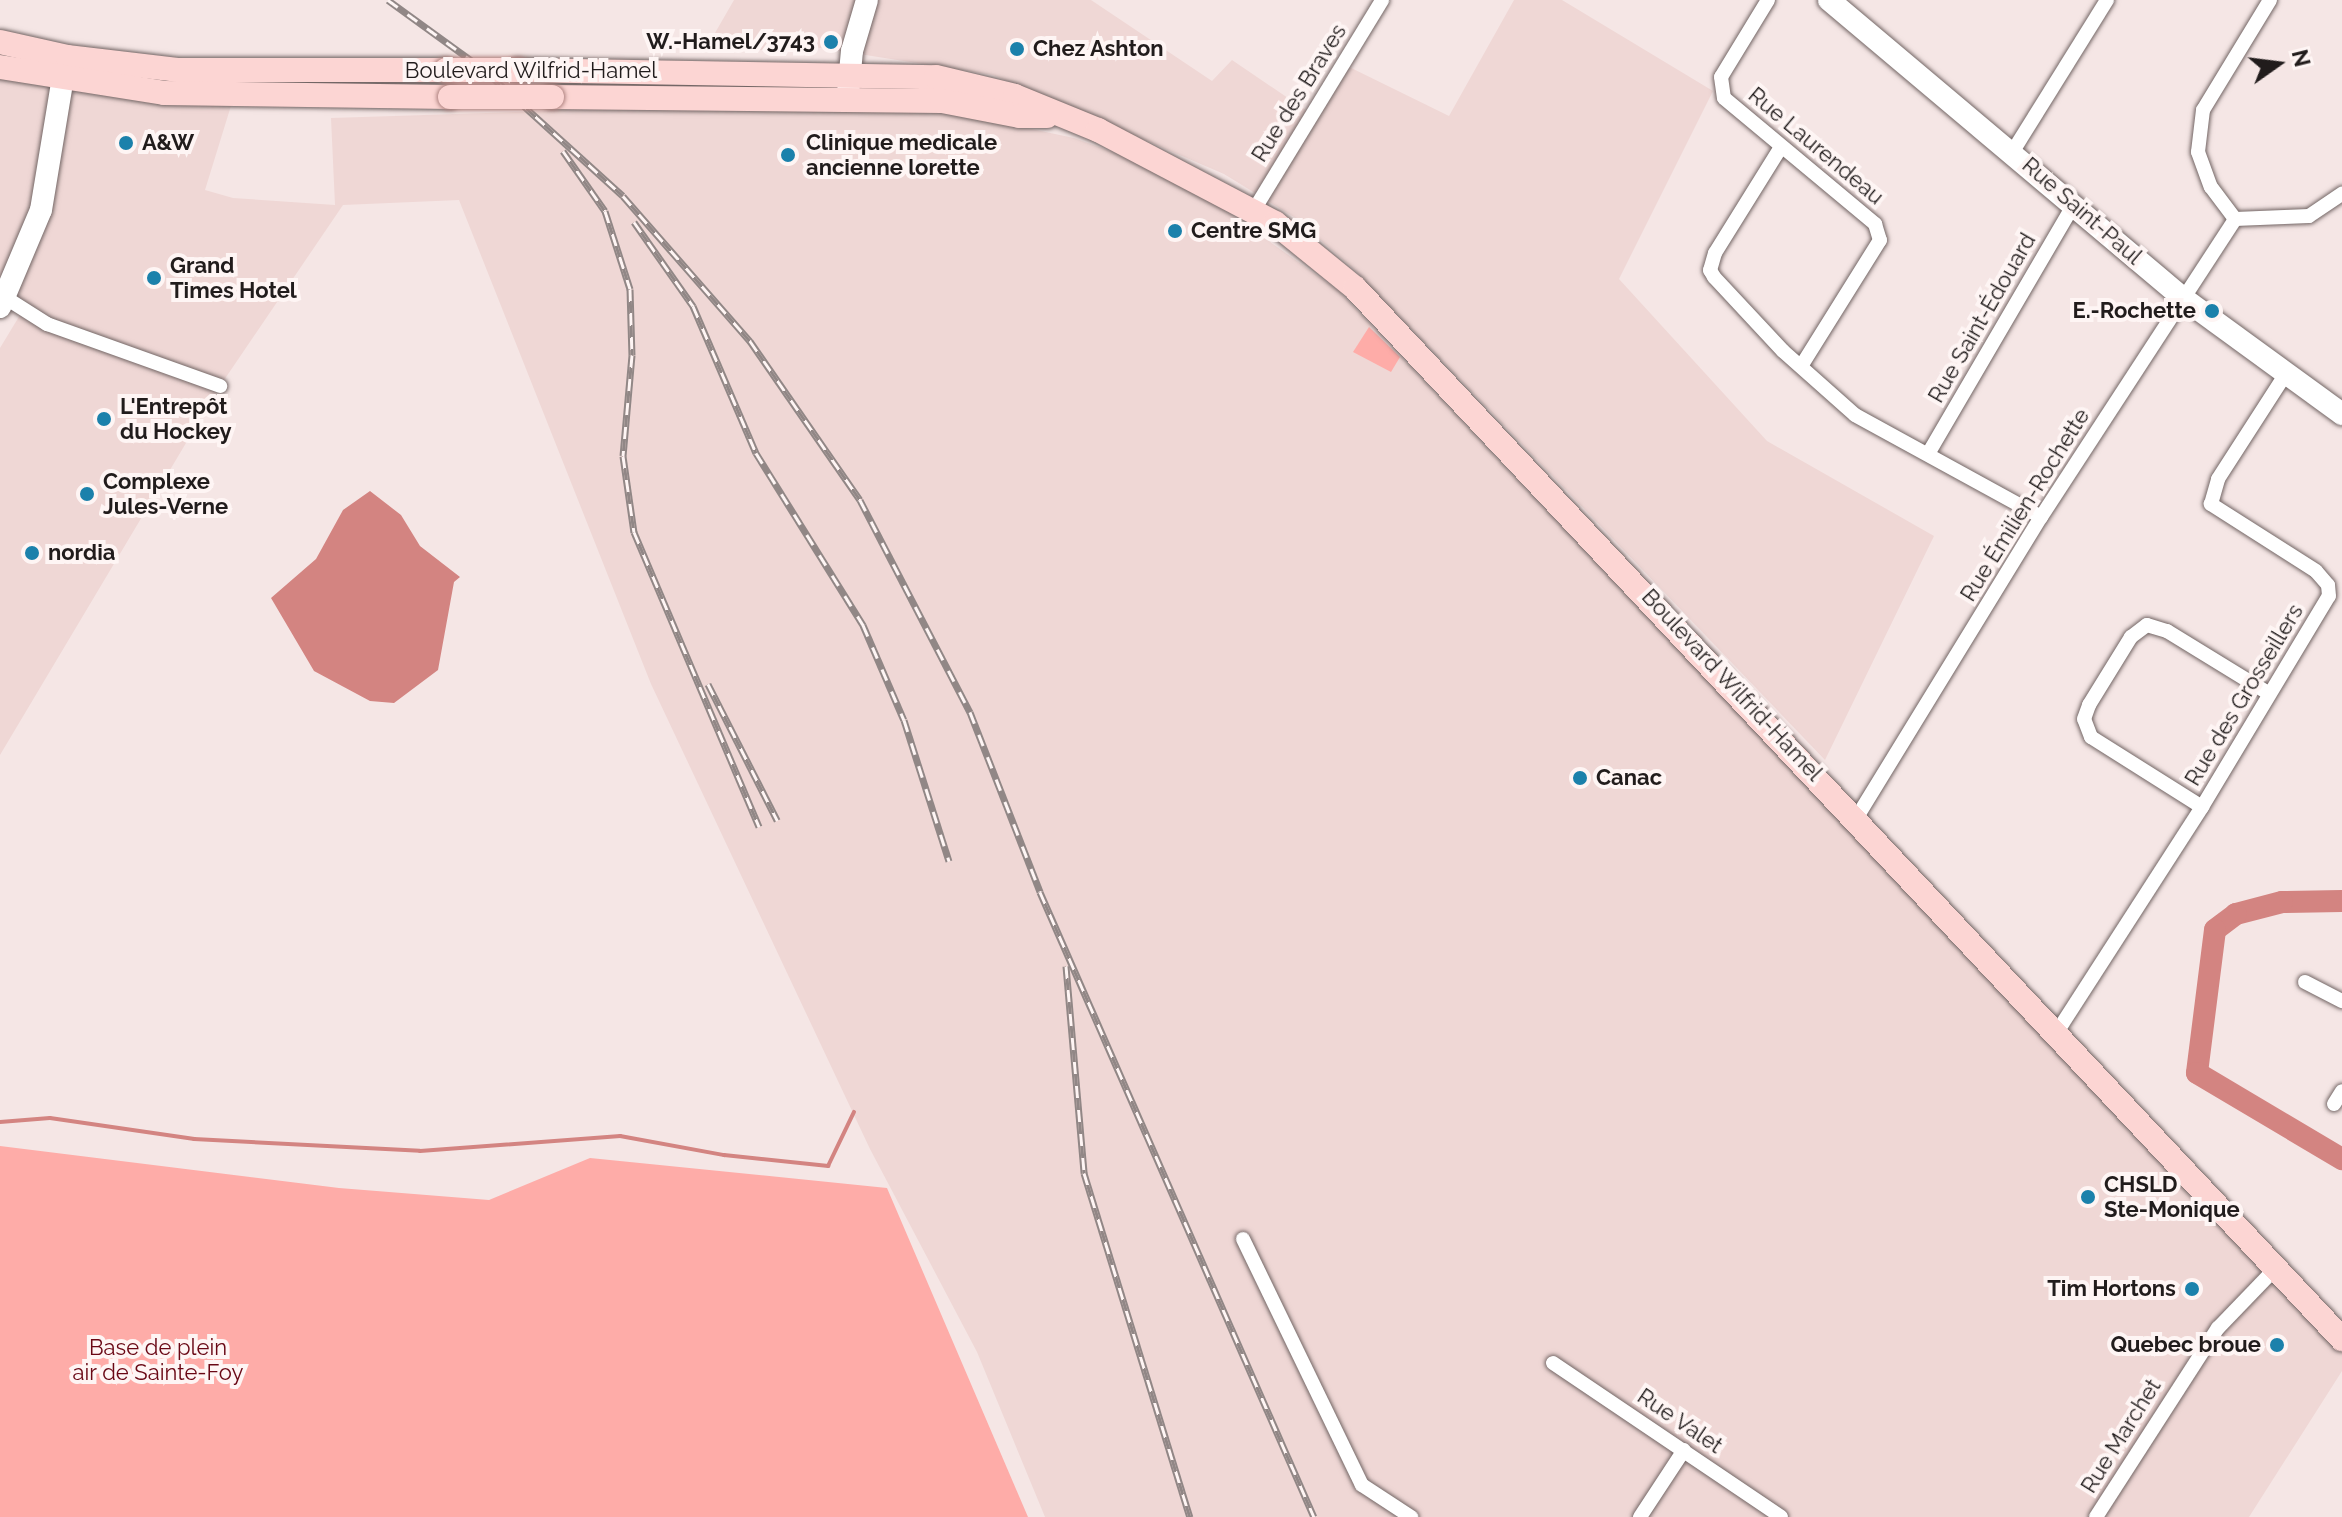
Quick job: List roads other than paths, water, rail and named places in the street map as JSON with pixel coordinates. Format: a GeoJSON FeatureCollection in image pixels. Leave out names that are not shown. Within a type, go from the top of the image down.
{"type":"FeatureCollection","features":[{"type":"Feature","properties":{"kind":"main road","name":"Boulevard Wilfrid-Hamel"},"geometry":{"type":"LineString","coordinates":[[0,42],[65,69],[208,96],[848,98],[942,101],[1020,116],[1057,116]]}},
{"type":"Feature","properties":{"kind":"main road","name":"Boulevard Wilfrid-Hamel"},"geometry":{"type":"LineString","coordinates":[[0,67],[198,71],[849,72],[936,77],[1015,96],[1132,145],[1254,210],[1355,288],[1857,817],[2342,1339]]}},
{"type":"Feature","properties":{"kind":"street"},"geometry":{"type":"LineString","coordinates":[[848,98],[849,72],[867,0]]}},
{"type":"Feature","properties":{"kind":"street","name":"Rue des Braves"},"geometry":{"type":"LineString","coordinates":[[1254,210],[1382,0]]}},
{"type":"Feature","properties":{"kind":"street","name":"Rue Laurendeau"},"geometry":{"type":"LineString","coordinates":[[1768,0],[1726,65],[1721,89],[1781,147],[1875,224],[1880,240],[1802,365]]}},
{"type":"Feature","properties":{"kind":"street","name":"Rue Saint-Paul"},"geometry":{"type":"LineString","coordinates":[[1829,0],[2013,151],[2183,298],[2342,414]]}},
{"type":"Feature","properties":{"kind":"street"},"geometry":{"type":"LineString","coordinates":[[2013,151],[2107,0]]}},
{"type":"Feature","properties":{"kind":"street"},"geometry":{"type":"LineString","coordinates":[[2270,0],[2203,110],[2198,129],[2198,152],[2211,187],[2235,219],[2309,216],[2342,194]]}},
{"type":"Feature","properties":{"kind":"street"},"geometry":{"type":"LineString","coordinates":[[65,69],[41,210],[3,303],[47,324],[220,386]]}},
{"type":"Feature","properties":{"kind":"street"},"geometry":{"type":"LineString","coordinates":[[1781,147],[1715,253],[1710,270],[1855,415],[2041,517]]}},
{"type":"Feature","properties":{"kind":"street","name":"Rue Saint-Édouard"},"geometry":{"type":"LineString","coordinates":[[1928,454],[2074,204]]}},
{"type":"Feature","properties":{"kind":"street","name":"Rue Émilien-Rochette"},"geometry":{"type":"LineString","coordinates":[[1857,817],[2041,517],[2235,219]]}},
{"type":"Feature","properties":{"kind":"street","name":"Rue des Grosseillers"},"geometry":{"type":"LineString","coordinates":[[2057,1032],[2202,807],[2268,693],[2325,605],[2328,585],[2316,571],[2216,511],[2210,496],[2285,375]]}},
{"type":"Feature","properties":{"kind":"street"},"geometry":{"type":"LineString","coordinates":[[2202,807],[2091,737],[2084,719],[2089,705],[2131,637],[2147,625],[2156,625],[2268,693]]}},
{"type":"Feature","properties":{"kind":"street"},"geometry":{"type":"LineString","coordinates":[[2305,982],[2342,1001]]}},
{"type":"Feature","properties":{"kind":"street"},"geometry":{"type":"LineString","coordinates":[[1243,1239],[1362,1485],[1411,1517]]}},
{"type":"Feature","properties":{"kind":"street","name":"Rue Marchet"},"geometry":{"type":"LineString","coordinates":[[2096,1517],[2218,1328],[2275,1269]]}},
{"type":"Feature","properties":{"kind":"street","name":"Rue Valet"},"geometry":{"type":"LineString","coordinates":[[1553,1363],[1781,1517]]}},
{"type":"Feature","properties":{"kind":"street"},"geometry":{"type":"LineString","coordinates":[[1640,1517],[1684,1450]]}},
{"type":"Feature","properties":{"kind":"waterway"},"geometry":{"type":"LineString","coordinates":[[2342,901],[2282,902],[2236,914],[2215,930],[2197,1073],[2342,1159]]}},
{"type":"Feature","properties":{"kind":"waterway"},"geometry":{"type":"LineString","coordinates":[[0,1122],[50,1118],[194,1139],[420,1151],[620,1136],[724,1155],[828,1166],[854,1112]]}},
{"type":"Feature","properties":{"kind":"railway"},"geometry":{"type":"LineString","coordinates":[[388,0],[482,68],[623,196],[750,341],[860,500],[970,712],[1040,892],[1314,1517]]}},
{"type":"Feature","properties":{"kind":"railway"},"geometry":{"type":"LineString","coordinates":[[563,151],[605,211],[630,289],[632,355],[623,456],[634,532],[759,827]]}},
{"type":"Feature","properties":{"kind":"railway"},"geometry":{"type":"LineString","coordinates":[[634,222],[693,306],[756,453],[863,625],[904,720],[949,861]]}},
{"type":"Feature","properties":{"kind":"railway"},"geometry":{"type":"LineString","coordinates":[[708,684],[777,820]]}},
{"type":"Feature","properties":{"kind":"railway"},"geometry":{"type":"LineString","coordinates":[[1066,966],[1084,1173],[1190,1517]]}},
{"type":"Feature","properties":{"kind":"place","name":"W.-Hamel/3743"},"geometry":{"type":"Point","coordinates":[831,42]}},
{"type":"Feature","properties":{"kind":"place","name":"Chez Ashton"},"geometry":{"type":"Point","coordinates":[1017,49]}},
{"type":"Feature","properties":{"kind":"place","name":"A&W"},"geometry":{"type":"Point","coordinates":[126,143]}},
{"type":"Feature","properties":{"kind":"place","name":"Clinique medicale ancienne lorette"},"geometry":{"type":"Point","coordinates":[788,155]}},
{"type":"Feature","properties":{"kind":"place","name":"Centre SMG"},"geometry":{"type":"Point","coordinates":[1175,231]}},
{"type":"Feature","properties":{"kind":"place","name":"Grand Times Hotel"},"geometry":{"type":"Point","coordinates":[154,278]}},
{"type":"Feature","properties":{"kind":"place","name":"E.-Rochette"},"geometry":{"type":"Point","coordinates":[2212,311]}},
{"type":"Feature","properties":{"kind":"place","name":"L'Entrepôt du Hockey"},"geometry":{"type":"Point","coordinates":[104,419]}},
{"type":"Feature","properties":{"kind":"place","name":"Complexe Jules-Verne"},"geometry":{"type":"Point","coordinates":[87,494]}},
{"type":"Feature","properties":{"kind":"place","name":"nordia"},"geometry":{"type":"Point","coordinates":[32,553]}},
{"type":"Feature","properties":{"kind":"place","name":"Canac"},"geometry":{"type":"Point","coordinates":[1580,778]}},
{"type":"Feature","properties":{"kind":"place","name":"CHSLD Ste-Monique"},"geometry":{"type":"Point","coordinates":[2088,1197]}},
{"type":"Feature","properties":{"kind":"place","name":"Tim Hortons"},"geometry":{"type":"Point","coordinates":[2192,1289]}},
{"type":"Feature","properties":{"kind":"place","name":"Quebec broue"},"geometry":{"type":"Point","coordinates":[2277,1345]}},
{"type":"Feature","properties":{"kind":"park label","name":"Base de plein air de Sainte-Foy"},"geometry":{"type":"Point","coordinates":[158,1360]}}]}
